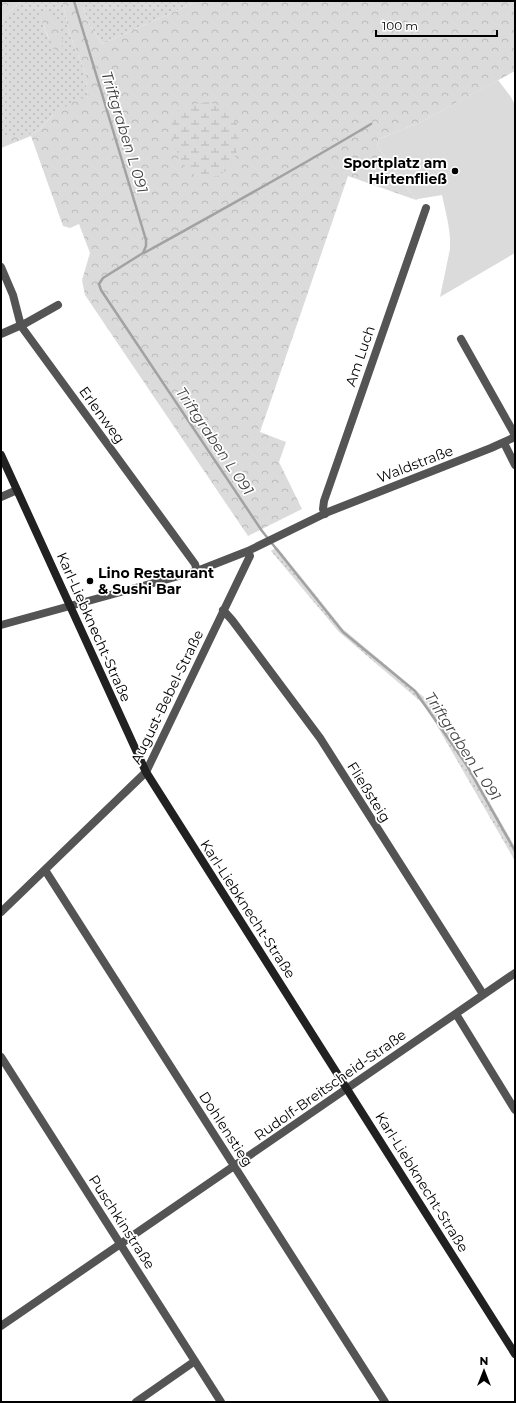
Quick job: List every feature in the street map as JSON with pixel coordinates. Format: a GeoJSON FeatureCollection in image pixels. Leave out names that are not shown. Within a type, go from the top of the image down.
{"type":"FeatureCollection","features":[{"type":"Feature","properties":{"kind":"street","name":"Am Luch"},"geometry":{"type":"LineString","coordinates":[[325,514],[323,509],[324,501],[426,208]]}},
{"type":"Feature","properties":{"kind":"street","name":"Erlenweg"},"geometry":{"type":"LineString","coordinates":[[1,267],[13,295],[21,326],[194,564],[197,571]]}},
{"type":"Feature","properties":{"kind":"street"},"geometry":{"type":"LineString","coordinates":[[1,334],[21,326],[58,306]]}},
{"type":"Feature","properties":{"kind":"street"},"geometry":{"type":"LineString","coordinates":[[461,339],[515,436]]}},
{"type":"Feature","properties":{"kind":"street","name":"Waldstraße"},"geometry":{"type":"LineString","coordinates":[[325,514],[504,443],[515,436]]}},
{"type":"Feature","properties":{"kind":"street"},"geometry":{"type":"LineString","coordinates":[[504,443],[515,465]]}},
{"type":"Feature","properties":{"kind":"street","name":"Karl-Liebknecht-Straße"},"geometry":{"type":"LineString","coordinates":[[1,455],[146,772],[515,1354]]}},
{"type":"Feature","properties":{"kind":"street"},"geometry":{"type":"LineString","coordinates":[[1,497],[17,490]]}},
{"type":"Feature","properties":{"kind":"street"},"geometry":{"type":"LineString","coordinates":[[1,625],[197,571],[248,551],[325,514]]}},
{"type":"Feature","properties":{"kind":"street","name":"August-Bebel-Straße"},"geometry":{"type":"LineString","coordinates":[[1,912],[146,772],[250,556],[248,551]]}},
{"type":"Feature","properties":{"kind":"street","name":"Fließsteig"},"geometry":{"type":"LineString","coordinates":[[223,610],[320,738],[483,994]]}},
{"type":"Feature","properties":{"kind":"street","name":"Dohlenstieg"},"geometry":{"type":"LineString","coordinates":[[45,870],[385,1402]]}},
{"type":"Feature","properties":{"kind":"street","name":"Rudolf-Breitscheid-Straße"},"geometry":{"type":"LineString","coordinates":[[1,1326],[515,973]]}},
{"type":"Feature","properties":{"kind":"street"},"geometry":{"type":"LineString","coordinates":[[456,1014],[515,1110]]}},
{"type":"Feature","properties":{"kind":"street","name":"Puschkinstraße"},"geometry":{"type":"LineString","coordinates":[[1,1057],[221,1402]]}},
{"type":"Feature","properties":{"kind":"street"},"geometry":{"type":"LineString","coordinates":[[136,1402],[195,1361]]}},
{"type":"Feature","properties":{"kind":"green space"},"geometry":{"type":"Polygon","coordinates":[[[1,1],[21,1],[4,17],[1,22],[1,1]]]}},
{"type":"Feature","properties":{"kind":"green space"},"geometry":{"type":"Polygon","coordinates":[[[21,1],[62,1],[70,35],[85,72],[88,98],[53,115],[38,131],[29,135],[1,135],[1,22],[4,17],[21,1]],[[41,13],[41,20],[49,39],[45,13],[41,13]]]}},
{"type":"Feature","properties":{"kind":"green space"},"geometry":{"type":"Polygon","coordinates":[[[62,1],[81,1],[88,22],[102,44],[198,1],[515,1],[515,71],[421,122],[379,139],[377,146],[416,200],[348,176],[260,432],[286,442],[279,462],[302,509],[248,536],[85,295],[82,280],[90,253],[79,224],[70,228],[63,226],[31,136],[1,148],[1,135],[29,135],[38,131],[53,115],[77,99],[88,98],[85,72],[70,35],[62,1]]]}},
{"type":"Feature","properties":{"kind":"green space"},"geometry":{"type":"Polygon","coordinates":[[[81,1],[198,1],[102,44],[88,22],[81,1]]]}},
{"type":"Feature","properties":{"kind":"green space"},"geometry":{"type":"Polygon","coordinates":[[[48,11],[56,19],[62,35],[62,52],[56,54],[41,20],[41,13],[48,11]]]}},
{"type":"Feature","properties":{"kind":"green space","name":"Sportplatz am Hirtenfließ"},"geometry":{"type":"Polygon","coordinates":[[[498,80],[515,105],[515,253],[440,297],[450,249],[447,215],[442,195],[416,200],[377,146],[379,139],[421,122],[498,80]]]}},
{"type":"Feature","properties":{"kind":"green space"},"geometry":{"type":"Polygon","coordinates":[[[208,102],[223,107],[236,120],[238,127],[238,141],[234,161],[230,167],[219,175],[206,179],[198,177],[190,171],[177,152],[173,141],[172,121],[176,113],[182,108],[208,102]]]}},
{"type":"Feature","properties":{"kind":"green space"},"geometry":{"type":"Polygon","coordinates":[[[277,547],[343,629],[425,698],[429,696],[515,847],[515,861],[428,710],[420,701],[339,632],[271,551],[277,547]]]}},
{"type":"Feature","properties":{"kind":"waterway","name":"Triftgraben L 091"},"geometry":{"type":"LineString","coordinates":[[74,1],[146,240],[146,246],[143,253],[103,278],[99,284],[101,290],[262,531],[343,632],[415,691],[466,764],[515,851]]}},
{"type":"Feature","properties":{"kind":"waterway"},"geometry":{"type":"LineString","coordinates":[[144,253],[286,174],[371,124]]}},
{"type":"Feature","properties":{"kind":"place","name":"Sportplatz am Hirtenfließ"},"geometry":{"type":"Point","coordinates":[455,171]}},
{"type":"Feature","properties":{"kind":"place","name":"Lino Restaurant & Sushi Bar"},"geometry":{"type":"Point","coordinates":[90,581]}}]}
